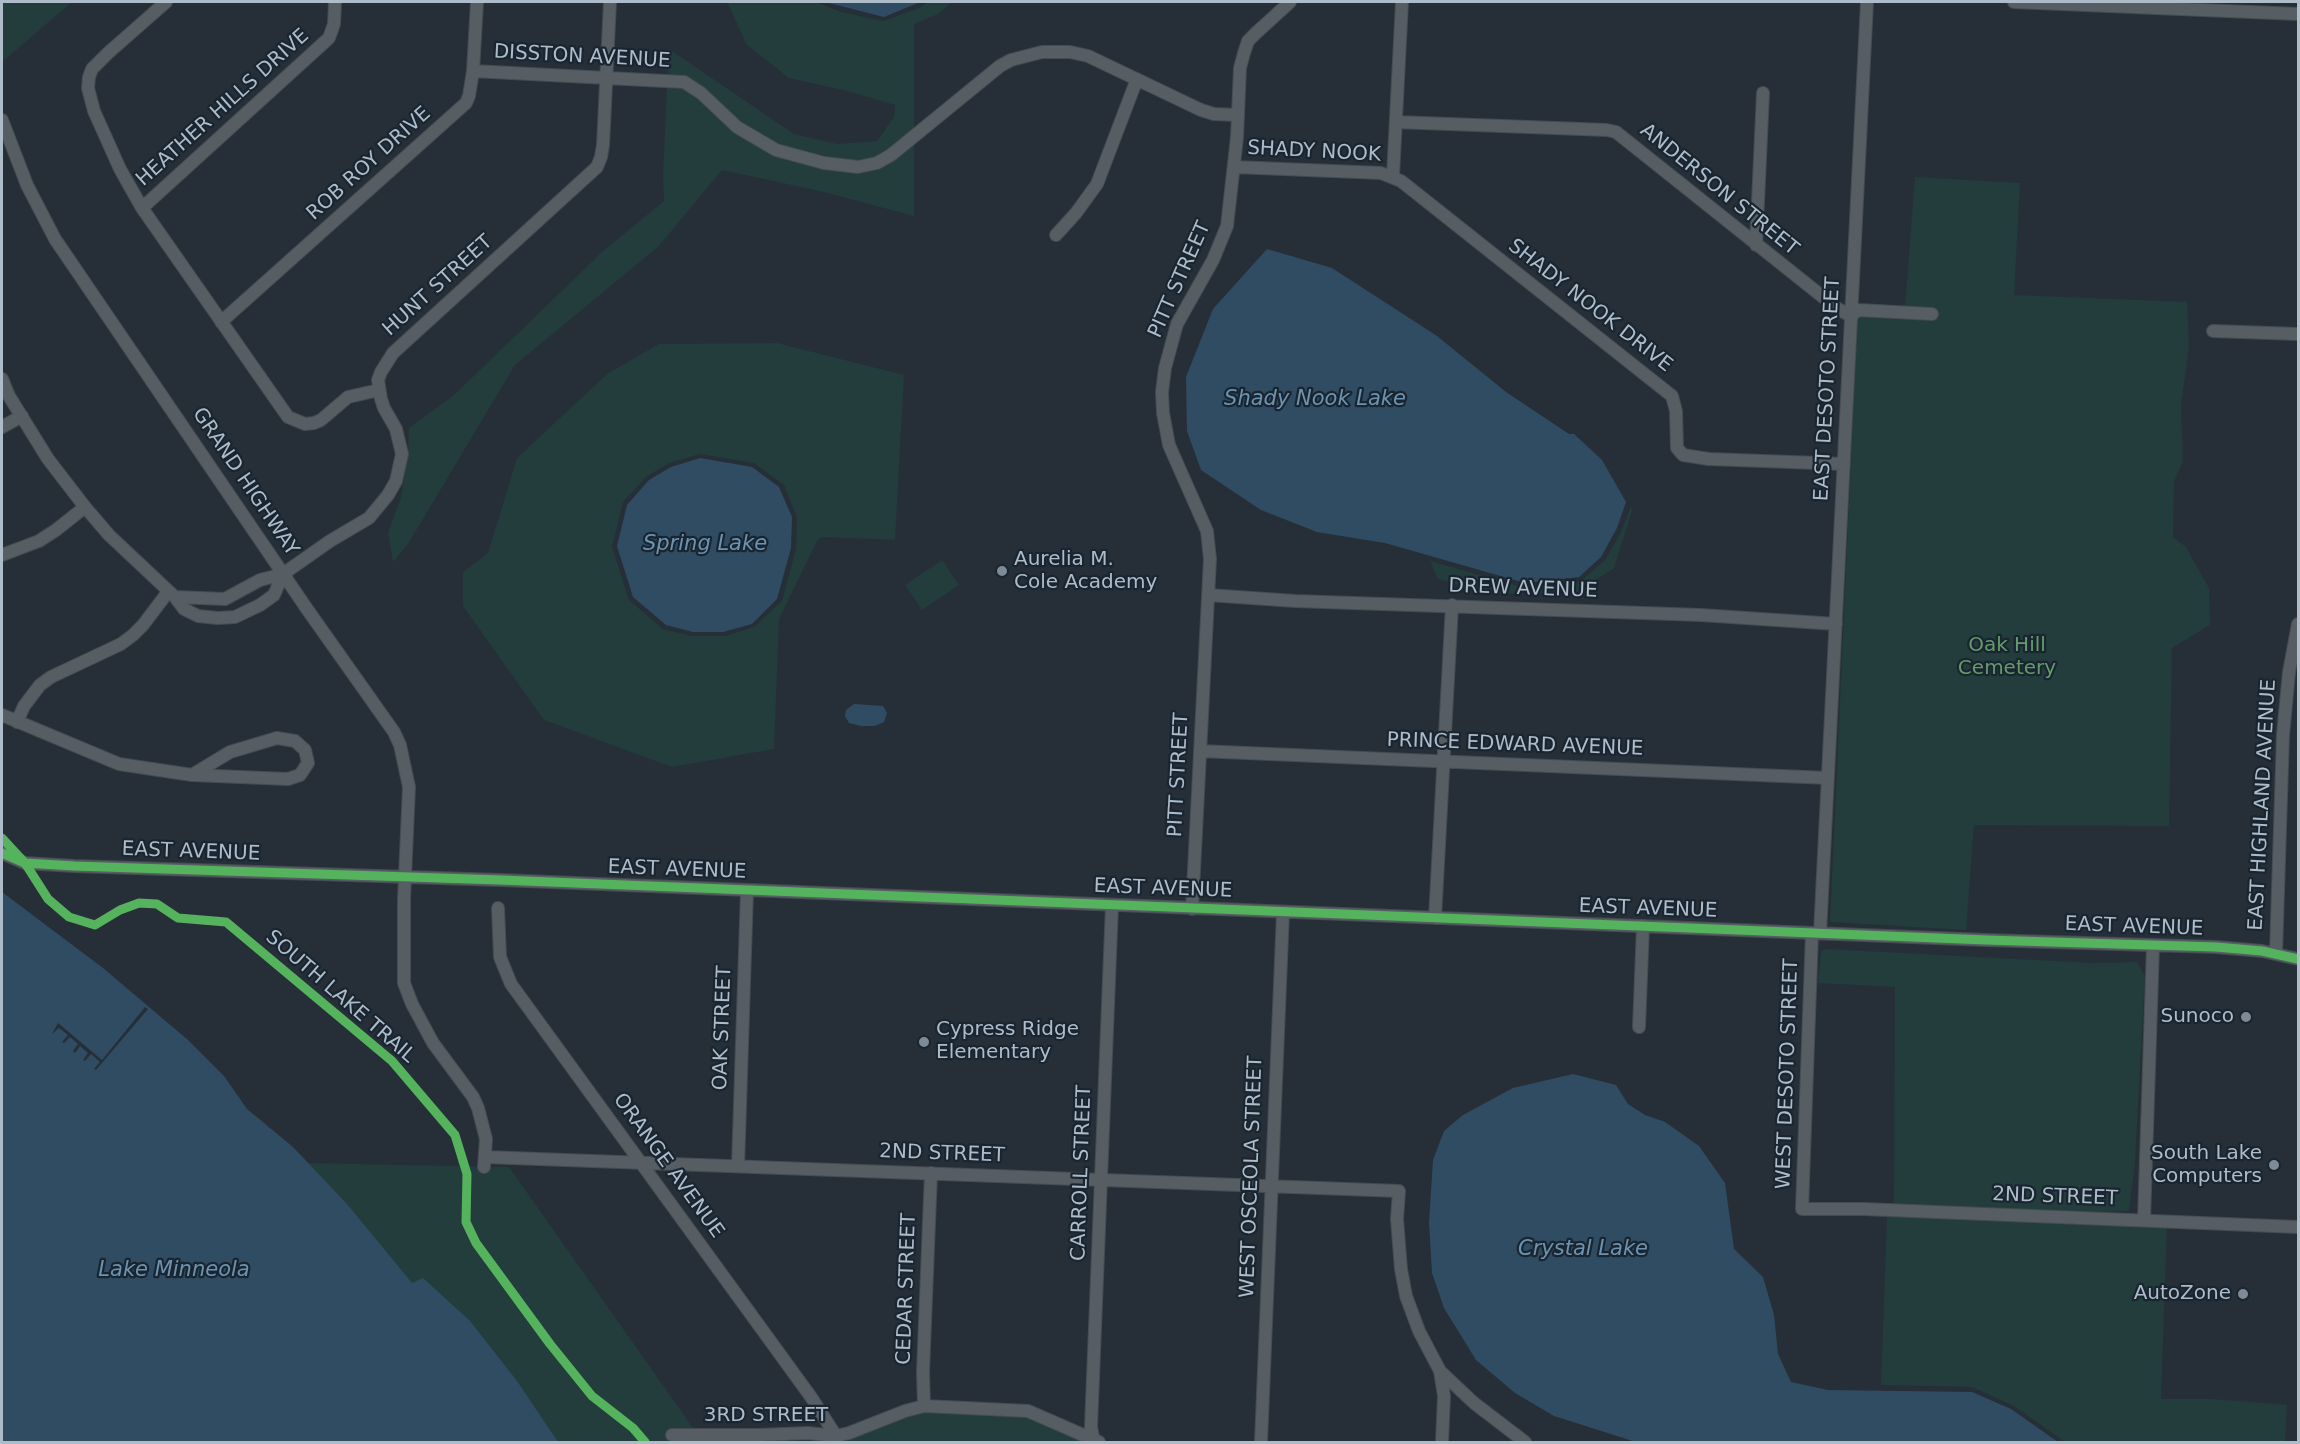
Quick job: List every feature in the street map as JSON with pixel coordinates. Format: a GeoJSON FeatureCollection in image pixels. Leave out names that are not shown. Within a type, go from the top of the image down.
{"type":"FeatureCollection","features":[{"type":"Feature","properties":{"kind":"street"},"geometry":{"type":"LineString","coordinates":[[166,2],[92,69],[88,88],[106,141],[142,208],[288,417],[298,422],[314,423],[321,420],[348,397],[379,390],[384,408],[396,429],[402,454],[396,481],[369,518],[330,541],[283,574],[260,580],[225,599],[171,594]]}},
{"type":"Feature","properties":{"kind":"street","name":"HEATHER HILLS DRIVE"},"geometry":{"type":"LineString","coordinates":[[142,208],[321,47],[333,32],[335,2]]}},
{"type":"Feature","properties":{"kind":"street","name":"ROB ROY DRIVE"},"geometry":{"type":"LineString","coordinates":[[221,322],[463,107],[470,96],[474,71],[477,2]]}},
{"type":"Feature","properties":{"kind":"street","name":"HUNT STREET"},"geometry":{"type":"LineString","coordinates":[[379,390],[381,372],[393,353],[597,167],[603,145],[610,2]]}},
{"type":"Feature","properties":{"kind":"street","name":"PITT STREET"},"geometry":{"type":"LineString","coordinates":[[1192,909],[1209,540],[1169,446],[1162,413],[1162,392],[1165,368],[1177,324],[1223,238],[1234,167],[1240,68],[1247,44],[1290,2]]}},
{"type":"Feature","properties":{"kind":"street"},"geometry":{"type":"LineString","coordinates":[[1393,176],[1402,2]]}},
{"type":"Feature","properties":{"kind":"street","name":"EAST DESOTO STREET"},"geometry":{"type":"LineString","coordinates":[[1816,933],[1828,778],[1867,2]]}},
{"type":"Feature","properties":{"kind":"street"},"geometry":{"type":"LineString","coordinates":[[2014,2],[2200,6],[2298,14]]}},
{"type":"Feature","properties":{"kind":"street","name":"DISSTON AVENUE"},"geometry":{"type":"LineString","coordinates":[[474,71],[684,82],[700,93],[737,127],[776,150],[824,163],[866,167],[891,155],[1000,66],[1031,54],[1056,51],[1088,56],[1201,110],[1214,114],[1238,115]]}},
{"type":"Feature","properties":{"kind":"street"},"geometry":{"type":"LineString","coordinates":[[1056,235],[1076,213],[1097,184],[1137,79]]}},
{"type":"Feature","properties":{"kind":"street"},"geometry":{"type":"LineString","coordinates":[[1756,245],[1763,93]]}},
{"type":"Feature","properties":{"kind":"street","name":"GRAND HIGHWAY"},"geometry":{"type":"LineString","coordinates":[[2,120],[9,157],[55,239],[283,574],[394,732],[400,745],[409,787],[404,983],[412,1005],[433,1043],[475,1102],[484,1129],[484,1162]]}},
{"type":"Feature","properties":{"kind":"street","name":"ANDERSON STREET"},"geometry":{"type":"LineString","coordinates":[[1396,122],[1616,132],[1756,245],[1838,309],[1851,316]]}},
{"type":"Feature","properties":{"kind":"street","name":"SHADY NOOK"},"geometry":{"type":"LineString","coordinates":[[1234,167],[1381,172],[1393,176]]}},
{"type":"Feature","properties":{"kind":"street","name":"SHADY NOOK DRIVE"},"geometry":{"type":"LineString","coordinates":[[1393,176],[1672,396],[1676,411],[1677,448],[1683,455],[1709,459],[1844,464]]}},
{"type":"Feature","properties":{"kind":"street"},"geometry":{"type":"LineString","coordinates":[[1851,316],[1858,310],[1932,314]]}},
{"type":"Feature","properties":{"kind":"street"},"geometry":{"type":"LineString","coordinates":[[2213,332],[2298,334]]}},
{"type":"Feature","properties":{"kind":"street"},"geometry":{"type":"LineString","coordinates":[[2,379],[48,459],[85,507],[135,562],[171,594],[184,609],[198,616],[235,617],[260,605],[274,595],[283,574]]}},
{"type":"Feature","properties":{"kind":"street"},"geometry":{"type":"LineString","coordinates":[[2,427],[22,416]]}},
{"type":"Feature","properties":{"kind":"street"},"geometry":{"type":"LineString","coordinates":[[2,555],[39,540],[85,507]]}},
{"type":"Feature","properties":{"kind":"street"},"geometry":{"type":"LineString","coordinates":[[17,722],[24,705],[40,685],[51,677],[121,644],[143,625],[171,594]]}},
{"type":"Feature","properties":{"kind":"street","name":"DREW AVENUE"},"geometry":{"type":"LineString","coordinates":[[1208,595],[1295,601],[1701,615],[1836,624]]}},
{"type":"Feature","properties":{"kind":"street"},"geometry":{"type":"LineString","coordinates":[[1435,918],[1452,605]]}},
{"type":"Feature","properties":{"kind":"street","name":"EAST HIGHLAND AVENUE"},"geometry":{"type":"LineString","coordinates":[[2276,953],[2282,812],[2282,746],[2289,672],[2298,624]]}},
{"type":"Feature","properties":{"kind":"street"},"geometry":{"type":"LineString","coordinates":[[2,715],[119,764],[192,775],[293,778],[305,770],[308,756],[295,741],[277,738],[230,752],[192,775]]}},
{"type":"Feature","properties":{"kind":"street","name":"PRINCE EDWARD AVENUE"},"geometry":{"type":"LineString","coordinates":[[1200,751],[1828,778]]}},
{"type":"Feature","properties":{"kind":"street","name":"EAST AVENUE"},"geometry":{"type":"LineString","coordinates":[[2,853],[25,863],[2216,947],[2276,953],[2298,958]]}},
{"type":"Feature","properties":{"kind":"street","name":"OAK STREET"},"geometry":{"type":"LineString","coordinates":[[738,1167],[747,891]]}},
{"type":"Feature","properties":{"kind":"street","name":"CARROLL STREET"},"geometry":{"type":"LineString","coordinates":[[1096,1442],[1091,1427],[1112,905]]}},
{"type":"Feature","properties":{"kind":"street","name":"ORANGE AVENUE"},"geometry":{"type":"LineString","coordinates":[[498,908],[500,957],[512,984],[811,1398],[836,1436]]}},
{"type":"Feature","properties":{"kind":"street","name":"WEST OSCEOLA STREET"},"geometry":{"type":"LineString","coordinates":[[1261,1443],[1283,912]]}},
{"type":"Feature","properties":{"kind":"street"},"geometry":{"type":"LineString","coordinates":[[1639,1027],[1643,926]]}},
{"type":"Feature","properties":{"kind":"street","name":"WEST DESOTO STREET"},"geometry":{"type":"LineString","coordinates":[[1811,1209],[1803,1209],[1803,1197],[1816,933]]}},
{"type":"Feature","properties":{"kind":"street"},"geometry":{"type":"LineString","coordinates":[[2144,1220],[2153,946]]}},
{"type":"Feature","properties":{"kind":"street","name":"2ND STREET"},"geometry":{"type":"LineString","coordinates":[[484,1162],[642,1163],[1399,1191],[1398,1244],[1406,1296],[1419,1331],[1440,1371]]}},
{"type":"Feature","properties":{"kind":"street","name":"CEDAR STREET"},"geometry":{"type":"LineString","coordinates":[[924,1406],[923,1372],[931,1173]]}},
{"type":"Feature","properties":{"kind":"street","name":"2ND STREET"},"geometry":{"type":"LineString","coordinates":[[1811,1209],[1864,1209],[2298,1227]]}},
{"type":"Feature","properties":{"kind":"street"},"geometry":{"type":"LineString","coordinates":[[1440,1371],[1444,1395],[1442,1443]]}},
{"type":"Feature","properties":{"kind":"street"},"geometry":{"type":"LineString","coordinates":[[1440,1371],[1474,1403],[1525,1443]]}},
{"type":"Feature","properties":{"kind":"street","name":"3RD STREET"},"geometry":{"type":"LineString","coordinates":[[672,1435],[760,1435],[808,1432],[836,1436],[924,1406],[1028,1411],[1096,1442]]}},
{"type":"Feature","properties":{"kind":"green space"},"geometry":{"type":"Polygon","coordinates":[[[2,2],[72,2],[2,62],[2,2]]]}},
{"type":"Feature","properties":{"kind":"green space"},"geometry":{"type":"Polygon","coordinates":[[[727,2],[816,2],[841,12],[883,21],[919,8],[928,2],[952,2],[938,14],[914,24],[914,129],[875,158],[858,162],[825,158],[779,145],[668,75],[669,49],[794,134],[837,144],[877,141],[894,117],[895,105],[789,78],[747,45],[727,2]]]}},
{"type":"Feature","properties":{"kind":"green space"},"geometry":{"type":"Polygon","coordinates":[[[667,86],[682,87],[688,91],[733,131],[857,173],[881,167],[914,143],[914,216],[824,192],[722,170],[659,246],[515,365],[408,544],[393,562],[388,533],[401,497],[408,455],[409,428],[454,395],[603,251],[664,201],[667,86]]]}},
{"type":"Feature","properties":{"kind":"green space","name":"Oak Hill Cemetery"},"geometry":{"type":"Polygon","coordinates":[[[1915,177],[2020,183],[2014,295],[2187,302],[2189,346],[2181,406],[2183,461],[2174,482],[2173,537],[2186,547],[2209,588],[2210,625],[2172,648],[2169,826],[1974,825],[1966,930],[1830,922],[1858,305],[1905,307],[1915,177]]]}},
{"type":"Feature","properties":{"kind":"green space"},"geometry":{"type":"Polygon","coordinates":[[[777,343],[904,375],[895,540],[823,537],[818,539],[779,619],[774,749],[672,767],[544,720],[463,606],[463,572],[488,553],[517,458],[607,374],[659,344],[777,343]],[[700,454],[669,463],[646,477],[623,502],[612,547],[629,600],[663,629],[692,636],[725,636],[754,627],[782,601],[796,549],[797,517],[784,485],[754,463],[700,454]]]}},
{"type":"Feature","properties":{"kind":"green space"},"geometry":{"type":"Polygon","coordinates":[[[1631,506],[1632,511],[1614,568],[1578,592],[1497,594],[1438,579],[1430,561],[1523,587],[1580,582],[1606,559],[1622,530],[1631,506]]]}},
{"type":"Feature","properties":{"kind":"green space"},"geometry":{"type":"Polygon","coordinates":[[[942,560],[959,585],[922,610],[905,585],[942,560]]]}},
{"type":"Feature","properties":{"kind":"green space"},"geometry":{"type":"Polygon","coordinates":[[[1826,949],[2092,963],[2137,962],[2145,976],[2135,1162],[2129,1211],[2048,1213],[1894,1205],[1895,987],[1818,983],[1821,951],[1826,949]]]}},
{"type":"Feature","properties":{"kind":"green space"},"geometry":{"type":"Polygon","coordinates":[[[306,1163],[509,1167],[703,1442],[523,1442],[306,1163]]]}},
{"type":"Feature","properties":{"kind":"green space"},"geometry":{"type":"Polygon","coordinates":[[[1887,1215],[2167,1226],[2161,1399],[2212,1399],[2287,1405],[2285,1442],[2065,1442],[2014,1406],[1972,1387],[1881,1385],[1887,1215]]]}},
{"type":"Feature","properties":{"kind":"green space"},"geometry":{"type":"Polygon","coordinates":[[[921,1412],[1026,1416],[1086,1442],[839,1442],[921,1412]]]}},
{"type":"Feature","properties":{"kind":"water"},"geometry":{"type":"Polygon","coordinates":[[[825,2],[920,2],[884,17],[825,2]]]}},
{"type":"Feature","properties":{"kind":"water","name":"Shady Nook Lake"},"geometry":{"type":"Polygon","coordinates":[[[1267,249],[1332,268],[1437,336],[1506,392],[1569,434],[1574,434],[1602,460],[1626,502],[1617,528],[1601,557],[1579,577],[1525,583],[1385,543],[1317,532],[1261,510],[1201,470],[1187,431],[1186,377],[1213,309],[1267,249]]]}},
{"type":"Feature","properties":{"kind":"water","name":"Spring Lake"},"geometry":{"type":"Polygon","coordinates":[[[700,458],[752,467],[779,487],[792,517],[791,548],[777,599],[752,624],[723,632],[693,632],[666,625],[633,597],[617,546],[627,505],[649,480],[671,467],[700,458]]]}},
{"type":"Feature","properties":{"kind":"water"},"geometry":{"type":"Polygon","coordinates":[[[854,704],[883,706],[887,713],[884,722],[875,726],[849,723],[845,716],[846,710],[854,704]]]}},
{"type":"Feature","properties":{"kind":"water","name":"Lake Minneola"},"geometry":{"type":"Polygon","coordinates":[[[2,892],[103,968],[188,1040],[224,1076],[247,1109],[293,1147],[347,1204],[412,1283],[423,1278],[470,1321],[517,1381],[558,1442],[2,1442],[2,892]]]}},
{"type":"Feature","properties":{"kind":"water","name":"Crystal Lake"},"geometry":{"type":"Polygon","coordinates":[[[1573,1074],[1616,1085],[1628,1104],[1645,1115],[1665,1122],[1699,1146],[1725,1183],[1734,1249],[1763,1277],[1774,1315],[1778,1354],[1791,1382],[1828,1390],[1972,1392],[2011,1409],[2058,1442],[1636,1442],[1554,1416],[1515,1393],[1476,1360],[1444,1308],[1432,1273],[1429,1223],[1433,1160],[1444,1131],[1463,1115],[1513,1088],[1573,1074]]]}},
{"type":"Feature","properties":{"kind":"pier"},"geometry":{"type":"Polygon","coordinates":[[[145,1007],[148,1009],[96,1070],[94,1069],[100,1062],[91,1054],[85,1061],[83,1060],[88,1053],[80,1046],[75,1053],[73,1051],[78,1044],[70,1037],[64,1043],[62,1042],[68,1035],[59,1028],[52,1034],[58,1023],[102,1060],[145,1007]]]}},
{"type":"Feature","properties":{"kind":"cycle path","name":"SOUTH LAKE TRAIL"},"geometry":{"type":"LineString","coordinates":[[2,838],[25,863],[48,899],[69,917],[95,925],[120,910],[139,903],[157,904],[178,918],[226,922],[392,1061],[455,1135],[467,1174],[466,1222],[476,1243],[550,1344],[592,1396],[633,1428],[645,1442]]}},
{"type":"Feature","properties":{"kind":"cycle path"},"geometry":{"type":"LineString","coordinates":[[2,853],[25,863],[74,866],[501,880],[1986,940],[2216,947],[2262,951],[2298,959]]}},
{"type":"Feature","properties":{"kind":"place","name":"Aurelia M. Cole Academy"},"geometry":{"type":"Point","coordinates":[1002,571]}},
{"type":"Feature","properties":{"kind":"place","name":"Sunoco"},"geometry":{"type":"Point","coordinates":[2246,1017]}},
{"type":"Feature","properties":{"kind":"place","name":"Cypress Ridge Elementary"},"geometry":{"type":"Point","coordinates":[924,1042]}},
{"type":"Feature","properties":{"kind":"place","name":"South Lake Computers"},"geometry":{"type":"Point","coordinates":[2274,1165]}},
{"type":"Feature","properties":{"kind":"place","name":"AutoZone"},"geometry":{"type":"Point","coordinates":[2243,1294]}}]}
